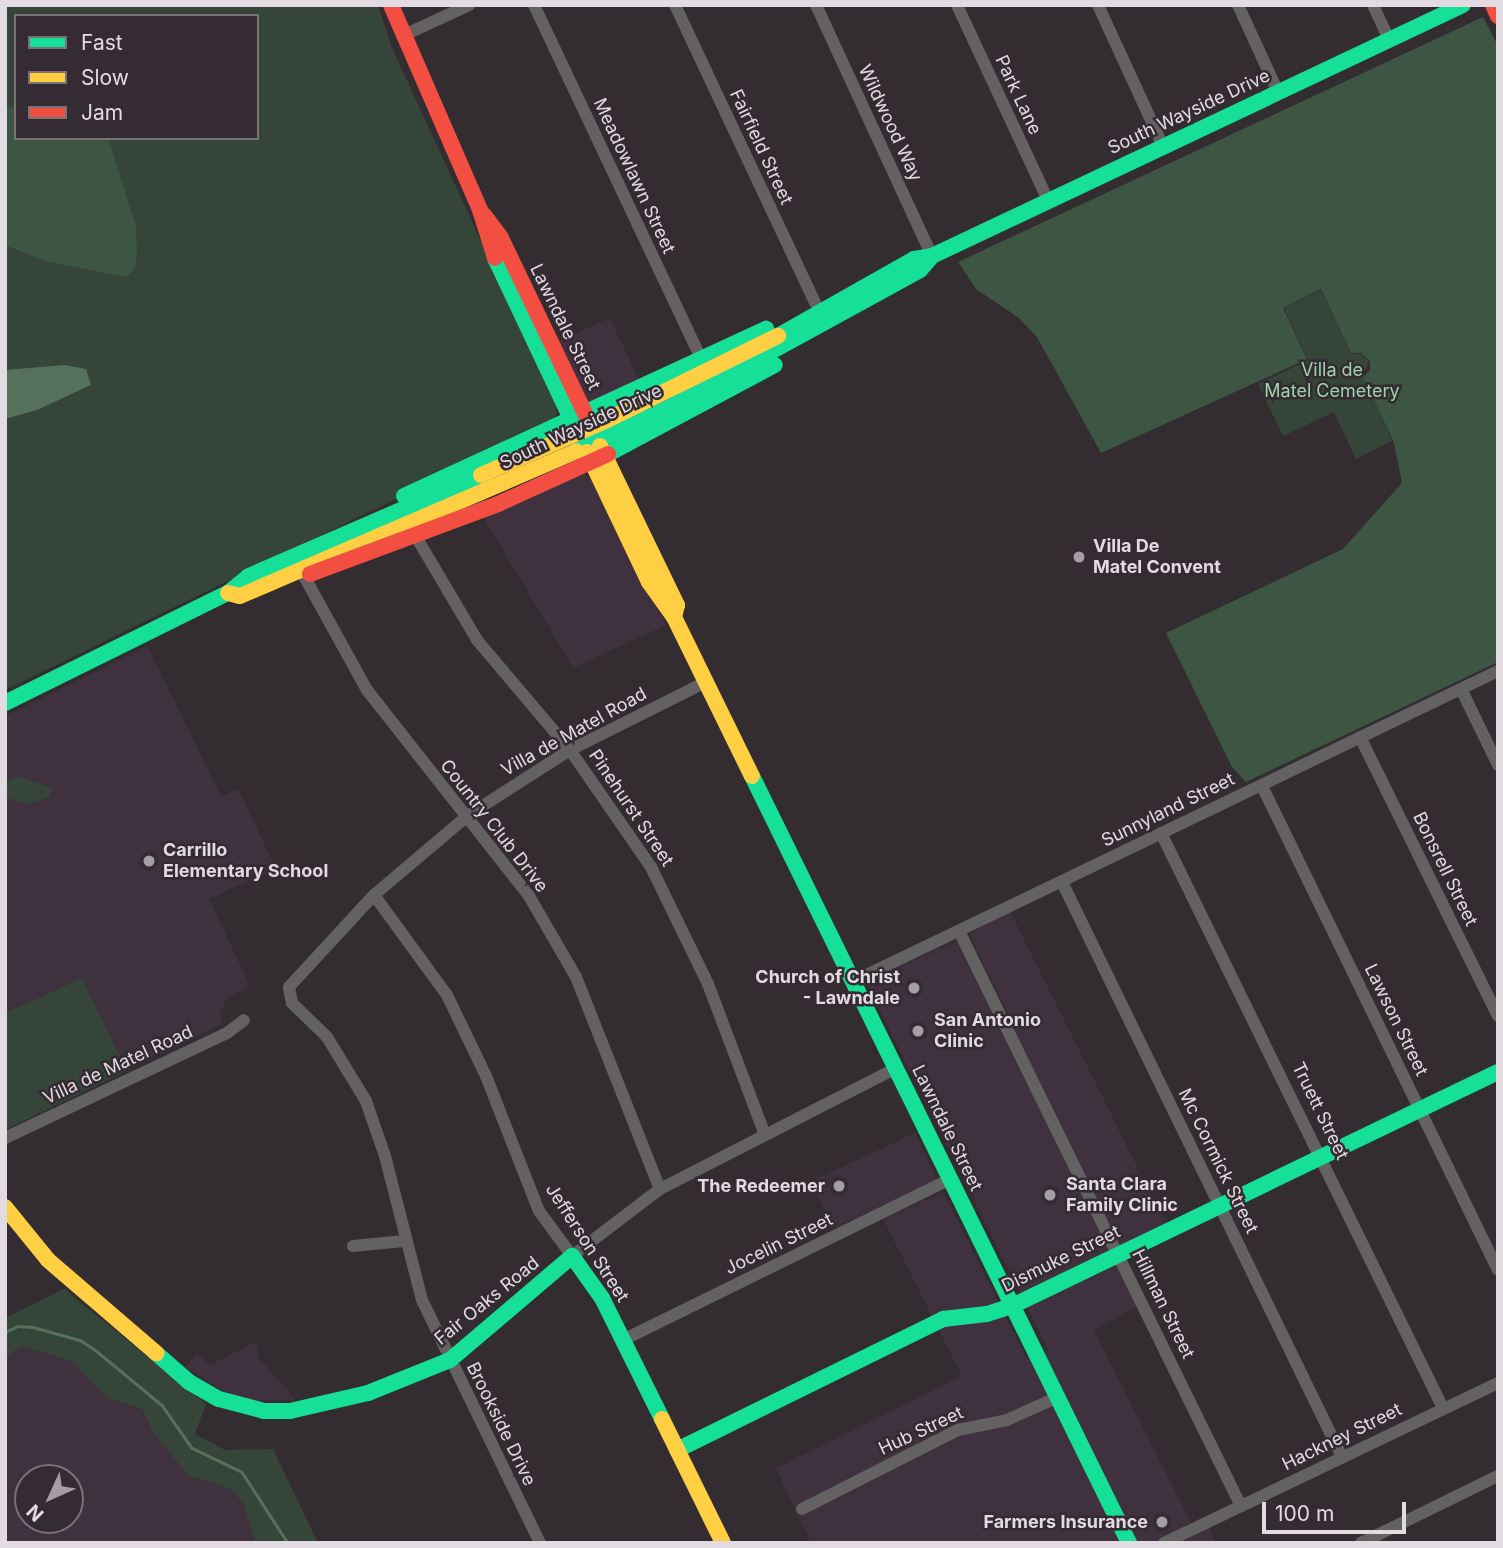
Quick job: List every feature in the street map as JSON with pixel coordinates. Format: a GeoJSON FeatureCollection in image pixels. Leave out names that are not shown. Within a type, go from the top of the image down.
{"type":"FeatureCollection","features":[{"type":"Feature","properties":{"kind":"main road","name":"Lawndale Street"},"geometry":{"type":"LineString","coordinates":[[390,5],[480,210],[488,243],[515,285],[656,579],[664,609],[674,617],[706,681],[1129,1543]]}},
{"type":"Feature","properties":{"kind":"main road","name":"South Wayside Drive"},"geometry":{"type":"LineString","coordinates":[[5,703],[249,583],[491,490],[672,406],[880,283],[932,256],[1463,5]]}},
{"type":"Feature","properties":{"kind":"main road"},"geometry":{"type":"LineString","coordinates":[[1493,5],[1498,16]]}},
{"type":"Feature","properties":{"kind":"main road"},"geometry":{"type":"LineString","coordinates":[[249,583],[311,538],[580,420],[815,303],[880,283]]}},
{"type":"Feature","properties":{"kind":"main road"},"geometry":{"type":"LineString","coordinates":[[249,583],[304,576],[415,535],[596,456],[792,355],[855,316],[880,283]]}},
{"type":"Feature","properties":{"kind":"main road","name":"Dismuke Street"},"geometry":{"type":"LineString","coordinates":[[677,1450],[943,1319],[987,1314],[1014,1305],[1498,1072]]}},
{"type":"Feature","properties":{"kind":"main road","name":"Fair Oaks Road"},"geometry":{"type":"LineString","coordinates":[[5,1207],[30,1242],[76,1286],[189,1382],[219,1399],[264,1411],[290,1411],[368,1393],[450,1360],[572,1256]]}},
{"type":"Feature","properties":{"kind":"main road","name":"Jefferson Street"},"geometry":{"type":"LineString","coordinates":[[572,1256],[602,1298],[723,1543]]}},
{"type":"Feature","properties":{"kind":"street"},"geometry":{"type":"LineString","coordinates":[[402,36],[469,5]]}},
{"type":"Feature","properties":{"kind":"street","name":"Meadowlawn Street"},"geometry":{"type":"LineString","coordinates":[[534,5],[702,361]]}},
{"type":"Feature","properties":{"kind":"street","name":"Fairfield Street"},"geometry":{"type":"LineString","coordinates":[[675,5],[815,303]]}},
{"type":"Feature","properties":{"kind":"street","name":"Wildwood Way"},"geometry":{"type":"LineString","coordinates":[[816,5],[932,256]]}},
{"type":"Feature","properties":{"kind":"street","name":"Park Lane"},"geometry":{"type":"LineString","coordinates":[[957,5],[1048,200]]}},
{"type":"Feature","properties":{"kind":"street"},"geometry":{"type":"LineString","coordinates":[[1098,5],[1163,146]]}},
{"type":"Feature","properties":{"kind":"street"},"geometry":{"type":"LineString","coordinates":[[1238,5],[1278,92]]}},
{"type":"Feature","properties":{"kind":"street"},"geometry":{"type":"LineString","coordinates":[[1373,5],[1390,41]]}},
{"type":"Feature","properties":{"kind":"street","name":"Pinehurst Street"},"geometry":{"type":"LineString","coordinates":[[415,535],[477,640],[570,750],[652,867],[676,913],[764,1132]]}},
{"type":"Feature","properties":{"kind":"street","name":"Country Club Drive"},"geometry":{"type":"LineString","coordinates":[[304,576],[367,690],[529,896],[576,977],[660,1189]]}},
{"type":"Feature","properties":{"kind":"street","name":"Sunnyland Street"},"geometry":{"type":"LineString","coordinates":[[854,981],[1498,671]]}},
{"type":"Feature","properties":{"kind":"street","name":"Villa de Matel Road"},"geometry":{"type":"LineString","coordinates":[[289,997],[289,987],[374,895],[467,816],[570,750],[706,681]]}},
{"type":"Feature","properties":{"kind":"street"},"geometry":{"type":"LineString","coordinates":[[1461,689],[1498,765]]}},
{"type":"Feature","properties":{"kind":"street","name":"Bonsrell Street"},"geometry":{"type":"LineString","coordinates":[[1360,737],[1498,1016]]}},
{"type":"Feature","properties":{"kind":"street","name":"Lawson Street"},"geometry":{"type":"LineString","coordinates":[[1262,786],[1498,1270]]}},
{"type":"Feature","properties":{"kind":"street","name":"Truett Street"},"geometry":{"type":"LineString","coordinates":[[1161,833],[1324,1158],[1443,1408]]}},
{"type":"Feature","properties":{"kind":"street","name":"Mc Cormick Street"},"geometry":{"type":"LineString","coordinates":[[1062,881],[1342,1457]]}},
{"type":"Feature","properties":{"kind":"street","name":"Jefferson Street"},"geometry":{"type":"LineString","coordinates":[[374,895],[447,995],[486,1076],[539,1211],[572,1256]]}},
{"type":"Feature","properties":{"kind":"street","name":"Hillman Street"},"geometry":{"type":"LineString","coordinates":[[959,930],[1241,1506]]}},
{"type":"Feature","properties":{"kind":"street","name":"Brookside Drive"},"geometry":{"type":"LineString","coordinates":[[289,997],[327,1037],[366,1101],[385,1156],[404,1241],[422,1300],[540,1543]]}},
{"type":"Feature","properties":{"kind":"street","name":"Villa de Matel Road"},"geometry":{"type":"LineString","coordinates":[[5,1138],[227,1033],[244,1020]]}},
{"type":"Feature","properties":{"kind":"street","name":"Fair Oaks Road"},"geometry":{"type":"LineString","coordinates":[[572,1256],[660,1189],[764,1132],[896,1068]]}},
{"type":"Feature","properties":{"kind":"street","name":"Jocelin Street"},"geometry":{"type":"LineString","coordinates":[[623,1340],[950,1179]]}},
{"type":"Feature","properties":{"kind":"street"},"geometry":{"type":"LineString","coordinates":[[353,1246],[404,1241]]}},
{"type":"Feature","properties":{"kind":"street","name":"Hackney Street"},"geometry":{"type":"LineString","coordinates":[[1164,1543],[1498,1383]]}},
{"type":"Feature","properties":{"kind":"street","name":"Hub Street"},"geometry":{"type":"LineString","coordinates":[[802,1509],[958,1430],[1007,1420],[1058,1397]]}},
{"type":"Feature","properties":{"kind":"street"},"geometry":{"type":"LineString","coordinates":[[1361,1543],[1498,1476]]}},
{"type":"Feature","properties":{"kind":"shaded area"},"geometry":{"type":"Polygon","coordinates":[[[1483,17],[1498,46],[1498,662],[1246,782],[1232,767],[1166,633],[1343,549],[1402,483],[1394,443],[1363,377],[1370,370],[1370,361],[1361,353],[1351,353],[1321,289],[1283,308],[1307,359],[1101,453],[1037,337],[1019,318],[976,289],[958,262],[1483,17]]]}},
{"type":"Feature","properties":{"kind":"shaded area"},"geometry":{"type":"Polygon","coordinates":[[[14,107],[14,140],[109,140],[136,226],[137,256],[134,270],[126,277],[45,261],[5,245],[5,109],[14,107]]]}},
{"type":"Feature","properties":{"kind":"shaded area"},"geometry":{"type":"Polygon","coordinates":[[[610,318],[640,383],[588,408],[557,343],[610,318]]]}},
{"type":"Feature","properties":{"kind":"shaded area"},"geometry":{"type":"Polygon","coordinates":[[[65,365],[86,369],[91,385],[37,410],[5,419],[5,370],[65,365]]]}},
{"type":"Feature","properties":{"kind":"shaded area"},"geometry":{"type":"Polygon","coordinates":[[[583,473],[592,480],[666,625],[573,668],[482,515],[583,473]]]}},
{"type":"Feature","properties":{"kind":"shaded area","name":"Carrillo Elementary School"},"geometry":{"type":"Polygon","coordinates":[[[148,646],[221,797],[238,789],[276,868],[209,899],[250,986],[226,1000],[220,1012],[222,1024],[127,1071],[82,978],[5,1013],[5,716],[148,646]]]}},
{"type":"Feature","properties":{"kind":"shaded area"},"geometry":{"type":"Polygon","coordinates":[[[1010,911],[1166,1225],[1110,1250],[1139,1306],[1094,1330],[1192,1525],[1205,1520],[1217,1543],[811,1543],[776,1468],[962,1376],[883,1219],[943,1192],[1027,1359],[1049,1351],[868,987],[871,979],[958,941],[1007,1034],[1016,1029],[969,934],[1010,911]]]}},
{"type":"Feature","properties":{"kind":"shaded area"},"geometry":{"type":"Polygon","coordinates":[[[915,1133],[937,1180],[833,1229],[811,1182],[915,1133]]]}},
{"type":"Feature","properties":{"kind":"shaded area"},"geometry":{"type":"Polygon","coordinates":[[[258,1341],[258,1357],[296,1400],[251,1401],[230,1395],[185,1367],[197,1354],[210,1365],[258,1341]]]}},
{"type":"Feature","properties":{"kind":"shaded area"},"geometry":{"type":"Polygon","coordinates":[[[21,1346],[72,1361],[107,1398],[142,1409],[153,1432],[201,1480],[231,1489],[243,1504],[256,1543],[5,1543],[5,1358],[21,1346]]]}},
{"type":"Feature","properties":{"kind":"green space"},"geometry":{"type":"Polygon","coordinates":[[[5,5],[378,5],[392,48],[557,406],[555,421],[5,690],[5,5]]]}},
{"type":"Feature","properties":{"kind":"green space","name":"Villa de Matel Cemetery"},"geometry":{"type":"Polygon","coordinates":[[[1321,290],[1351,354],[1361,354],[1369,361],[1363,376],[1392,441],[1356,459],[1334,412],[1283,436],[1258,384],[1308,360],[1284,308],[1321,290]]]}},
{"type":"Feature","properties":{"kind":"green space"},"geometry":{"type":"Polygon","coordinates":[[[18,776],[52,788],[49,797],[27,805],[5,797],[5,782],[18,776]]]}},
{"type":"Feature","properties":{"kind":"green space"},"geometry":{"type":"Polygon","coordinates":[[[82,978],[127,1071],[5,1130],[5,1013],[82,978]]]}},
{"type":"Feature","properties":{"kind":"green space"},"geometry":{"type":"Polygon","coordinates":[[[64,1289],[206,1404],[195,1434],[225,1450],[273,1449],[318,1543],[256,1543],[243,1504],[231,1489],[188,1475],[153,1432],[142,1409],[107,1398],[72,1361],[21,1346],[5,1358],[5,1318],[64,1289]]]}},
{"type":"Feature","properties":{"kind":"waterway"},"geometry":{"type":"LineString","coordinates":[[5,1332],[18,1326],[33,1327],[80,1340],[94,1349],[162,1405],[192,1448],[242,1472],[288,1543]]}},
{"type":"Feature","properties":{"kind":"traffic: fast"},"geometry":{"type":"LineString","coordinates":[[778,336],[914,259],[932,256],[1463,5]]}},
{"type":"Feature","properties":{"kind":"traffic: fast"},"geometry":{"type":"LineString","coordinates":[[576,451],[672,406],[920,270],[932,256]]}},
{"type":"Feature","properties":{"kind":"traffic: fast"},"geometry":{"type":"LineString","coordinates":[[495,258],[576,429]]}},
{"type":"Feature","properties":{"kind":"traffic: fast"},"geometry":{"type":"LineString","coordinates":[[404,496],[766,329]]}},
{"type":"Feature","properties":{"kind":"traffic: fast"},"geometry":{"type":"LineString","coordinates":[[608,454],[775,365]]}},
{"type":"Feature","properties":{"kind":"traffic: fast"},"geometry":{"type":"LineString","coordinates":[[5,703],[228,593],[249,576],[481,475]]}},
{"type":"Feature","properties":{"kind":"traffic: fast"},"geometry":{"type":"LineString","coordinates":[[752,776],[1129,1543]]}},
{"type":"Feature","properties":{"kind":"traffic: fast"},"geometry":{"type":"LineString","coordinates":[[677,1450],[943,1319],[987,1314],[1014,1305],[1498,1072]]}},
{"type":"Feature","properties":{"kind":"traffic: fast"},"geometry":{"type":"LineString","coordinates":[[156,1353],[189,1382],[219,1399],[264,1411],[290,1411],[368,1393],[450,1360],[572,1256],[602,1298],[662,1419]]}},
{"type":"Feature","properties":{"kind":"traffic: slow"},"geometry":{"type":"LineString","coordinates":[[481,475],[605,421],[778,336]]}},
{"type":"Feature","properties":{"kind":"traffic: slow"},"geometry":{"type":"LineString","coordinates":[[600,446],[677,605],[674,617]]}},
{"type":"Feature","properties":{"kind":"traffic: slow"},"geometry":{"type":"LineString","coordinates":[[228,593],[240,596],[576,451]]}},
{"type":"Feature","properties":{"kind":"traffic: slow"},"geometry":{"type":"LineString","coordinates":[[587,452],[649,582],[674,617],[752,776]]}},
{"type":"Feature","properties":{"kind":"traffic: slow"},"geometry":{"type":"LineString","coordinates":[[5,1207],[48,1260],[156,1353]]}},
{"type":"Feature","properties":{"kind":"traffic: slow"},"geometry":{"type":"LineString","coordinates":[[662,1419],[723,1543]]}},
{"type":"Feature","properties":{"kind":"traffic: jam"},"geometry":{"type":"LineString","coordinates":[[391,5],[480,210],[495,258]]}},
{"type":"Feature","properties":{"kind":"traffic: jam"},"geometry":{"type":"LineString","coordinates":[[1493,5],[1498,16]]}},
{"type":"Feature","properties":{"kind":"traffic: jam"},"geometry":{"type":"LineString","coordinates":[[484,215],[500,236],[589,422]]}},
{"type":"Feature","properties":{"kind":"traffic: jam"},"geometry":{"type":"LineString","coordinates":[[310,574],[498,504],[608,454]]}},
{"type":"Feature","properties":{"kind":"place","name":"Villa De Matel Convent"},"geometry":{"type":"Point","coordinates":[1079,557]}},
{"type":"Feature","properties":{"kind":"place","name":"Carrillo Elementary School"},"geometry":{"type":"Point","coordinates":[149,861]}},
{"type":"Feature","properties":{"kind":"place","name":"Church of Christ - Lawndale"},"geometry":{"type":"Point","coordinates":[914,988]}},
{"type":"Feature","properties":{"kind":"place","name":"San Antonio Clinic"},"geometry":{"type":"Point","coordinates":[918,1031]}},
{"type":"Feature","properties":{"kind":"place","name":"The Redeemer"},"geometry":{"type":"Point","coordinates":[839,1186]}},
{"type":"Feature","properties":{"kind":"place","name":"Santa Clara Family Clinic"},"geometry":{"type":"Point","coordinates":[1050,1195]}},
{"type":"Feature","properties":{"kind":"place","name":"Farmers Insurance"},"geometry":{"type":"Point","coordinates":[1162,1522]}}]}
